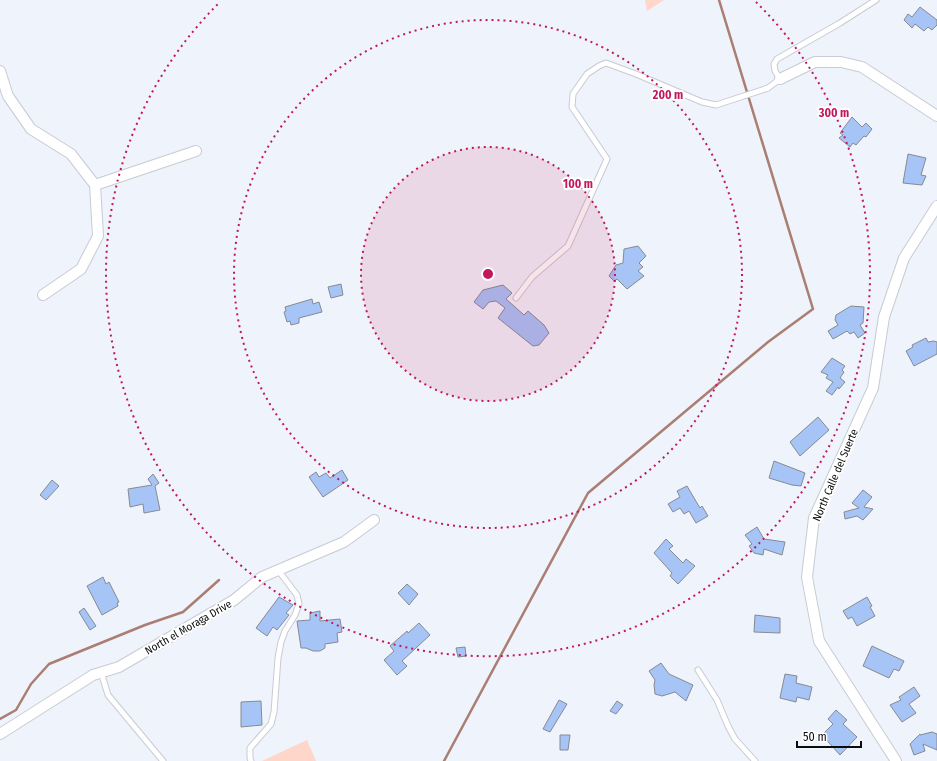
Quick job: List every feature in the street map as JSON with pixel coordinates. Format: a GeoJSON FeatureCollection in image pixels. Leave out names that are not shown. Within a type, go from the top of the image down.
{"type":"FeatureCollection","features":[{"type":"Feature","properties":{"kind":"street"},"geometry":{"type":"LineString","coordinates":[[780,79],[815,62],[841,62],[862,67],[937,116]]}},
{"type":"Feature","properties":{"kind":"street"},"geometry":{"type":"LineString","coordinates":[[0,71],[4,98],[31,129],[72,154],[96,185],[98,236],[81,269],[43,295]]}},
{"type":"Feature","properties":{"kind":"street"},"geometry":{"type":"LineString","coordinates":[[96,185],[196,151]]}},
{"type":"Feature","properties":{"kind":"street","name":"North Calle del Suerte"},"geometry":{"type":"LineString","coordinates":[[896,761],[819,641],[807,577],[814,518],[873,388],[884,317],[904,258],[937,206]]}},
{"type":"Feature","properties":{"kind":"street","name":"North el Moraga Drive"},"geometry":{"type":"LineString","coordinates":[[0,734],[93,675],[119,667],[234,600],[262,577],[344,542],[374,520]]}},
{"type":"Feature","properties":{"kind":"lane"},"geometry":{"type":"LineString","coordinates":[[516,298],[532,276],[568,246],[607,159],[572,107],[573,94],[587,74],[606,63],[702,102],[716,105],[768,88],[780,79],[775,71],[774,64],[777,59],[840,23],[876,0]]}},
{"type":"Feature","properties":{"kind":"lane"},"geometry":{"type":"LineString","coordinates":[[251,761],[250,748],[271,724],[274,712],[278,658],[281,642],[284,631],[295,615],[299,604],[297,595],[278,570]]}},
{"type":"Feature","properties":{"kind":"lane"},"geometry":{"type":"LineString","coordinates":[[698,670],[717,700],[735,739],[755,761]]}},
{"type":"Feature","properties":{"kind":"lane"},"geometry":{"type":"LineString","coordinates":[[101,672],[108,695],[163,761]]}},
{"type":"Feature","properties":{"kind":"shaded area"},"geometry":{"type":"Polygon","coordinates":[[[645,0],[664,0],[647,11],[645,0]]]}},
{"type":"Feature","properties":{"kind":"shaded area"},"geometry":{"type":"Polygon","coordinates":[[[307,740],[316,761],[262,761],[307,740]]]}},
{"type":"Feature","properties":{"kind":"building"},"geometry":{"type":"Polygon","coordinates":[[[920,7],[937,20],[937,25],[932,30],[928,27],[924,31],[915,24],[912,28],[904,20],[908,14],[912,17],[920,7]]]}},
{"type":"Feature","properties":{"kind":"building"},"geometry":{"type":"Polygon","coordinates":[[[852,117],[862,127],[866,123],[872,129],[866,137],[864,136],[856,145],[853,143],[850,147],[839,138],[843,135],[840,133],[852,117]]]}},
{"type":"Feature","properties":{"kind":"building"},"geometry":{"type":"Polygon","coordinates":[[[908,154],[926,158],[921,175],[926,176],[922,185],[903,183],[908,154]]]}},
{"type":"Feature","properties":{"kind":"building"},"geometry":{"type":"Polygon","coordinates":[[[638,246],[646,256],[639,263],[643,267],[638,271],[644,276],[627,289],[617,279],[614,281],[609,276],[616,265],[623,263],[624,249],[638,246]]]}},
{"type":"Feature","properties":{"kind":"building"},"geometry":{"type":"Polygon","coordinates":[[[341,284],[343,295],[331,298],[328,287],[341,284]]]}},
{"type":"Feature","properties":{"kind":"building"},"geometry":{"type":"Polygon","coordinates":[[[503,285],[512,293],[506,299],[524,315],[528,311],[544,325],[549,333],[539,345],[533,346],[498,318],[505,308],[496,301],[489,302],[483,309],[474,302],[483,290],[503,285]]]}},
{"type":"Feature","properties":{"kind":"building"},"geometry":{"type":"Polygon","coordinates":[[[312,299],[313,304],[319,302],[322,312],[299,318],[299,323],[291,325],[290,321],[287,322],[284,312],[286,311],[285,307],[312,299]]]}},
{"type":"Feature","properties":{"kind":"building"},"geometry":{"type":"Polygon","coordinates":[[[851,306],[864,307],[863,323],[860,325],[865,333],[858,338],[854,332],[850,334],[847,331],[833,339],[828,331],[838,325],[835,320],[836,315],[851,306]]]}},
{"type":"Feature","properties":{"kind":"building"},"geometry":{"type":"Polygon","coordinates":[[[926,338],[928,342],[937,342],[937,354],[914,366],[906,351],[913,347],[912,345],[926,338]]]}},
{"type":"Feature","properties":{"kind":"building"},"geometry":{"type":"Polygon","coordinates":[[[832,358],[845,366],[842,370],[844,372],[840,378],[845,382],[839,389],[838,387],[832,395],[826,391],[833,382],[826,378],[828,375],[821,372],[832,358]]]}},
{"type":"Feature","properties":{"kind":"building"},"geometry":{"type":"Polygon","coordinates":[[[818,417],[829,430],[800,456],[790,442],[818,417]]]}},
{"type":"Feature","properties":{"kind":"building"},"geometry":{"type":"Polygon","coordinates":[[[774,461],[805,473],[801,486],[792,485],[769,478],[774,461]]]}},
{"type":"Feature","properties":{"kind":"building"},"geometry":{"type":"Polygon","coordinates":[[[342,470],[348,480],[323,497],[309,477],[316,472],[319,477],[326,473],[330,478],[342,470]]]}},
{"type":"Feature","properties":{"kind":"building"},"geometry":{"type":"Polygon","coordinates":[[[153,474],[159,483],[155,486],[160,510],[144,513],[143,504],[130,507],[128,489],[152,485],[148,479],[153,474]]]}},
{"type":"Feature","properties":{"kind":"building"},"geometry":{"type":"Polygon","coordinates":[[[52,480],[59,486],[46,500],[40,495],[52,480]]]}},
{"type":"Feature","properties":{"kind":"building"},"geometry":{"type":"Polygon","coordinates":[[[687,486],[700,508],[702,506],[708,516],[696,523],[689,511],[684,514],[680,508],[673,512],[668,504],[680,497],[677,491],[687,486]]]}},
{"type":"Feature","properties":{"kind":"building"},"geometry":{"type":"Polygon","coordinates":[[[863,490],[872,497],[864,507],[873,509],[863,520],[857,516],[845,519],[844,512],[859,508],[852,503],[863,490]]]}},
{"type":"Feature","properties":{"kind":"building"},"geometry":{"type":"Polygon","coordinates":[[[757,527],[764,539],[785,542],[782,555],[764,549],[763,555],[754,553],[749,546],[752,544],[745,535],[757,527]]]}},
{"type":"Feature","properties":{"kind":"building"},"geometry":{"type":"Polygon","coordinates":[[[666,539],[673,546],[669,549],[683,563],[686,559],[695,566],[678,584],[670,576],[672,573],[654,553],[666,539]]]}},
{"type":"Feature","properties":{"kind":"building"},"geometry":{"type":"Polygon","coordinates":[[[103,577],[106,584],[109,582],[119,602],[117,603],[118,606],[102,615],[87,586],[103,577]]]}},
{"type":"Feature","properties":{"kind":"building"},"geometry":{"type":"Polygon","coordinates":[[[407,584],[418,594],[409,605],[398,593],[407,584]]]}},
{"type":"Feature","properties":{"kind":"building"},"geometry":{"type":"Polygon","coordinates":[[[279,597],[293,605],[286,613],[289,615],[277,630],[273,627],[267,636],[256,628],[279,597]]]}},
{"type":"Feature","properties":{"kind":"building"},"geometry":{"type":"Polygon","coordinates":[[[867,597],[875,616],[857,626],[852,617],[848,619],[843,611],[867,597]]]}},
{"type":"Feature","properties":{"kind":"building"},"geometry":{"type":"Polygon","coordinates":[[[84,608],[96,626],[90,630],[79,612],[84,608]]]}},
{"type":"Feature","properties":{"kind":"building"},"geometry":{"type":"Polygon","coordinates":[[[320,611],[320,621],[340,619],[342,632],[337,633],[338,642],[325,644],[325,648],[320,651],[301,648],[297,621],[310,620],[310,613],[320,611]]]}},
{"type":"Feature","properties":{"kind":"building"},"geometry":{"type":"Polygon","coordinates":[[[755,615],[780,618],[780,633],[754,632],[755,615]]]}},
{"type":"Feature","properties":{"kind":"building"},"geometry":{"type":"Polygon","coordinates":[[[419,623],[430,635],[402,661],[407,666],[397,675],[384,660],[394,651],[390,646],[419,623]]]}},
{"type":"Feature","properties":{"kind":"building"},"geometry":{"type":"Polygon","coordinates":[[[872,646],[904,661],[899,671],[894,669],[889,678],[863,666],[872,646]]]}},
{"type":"Feature","properties":{"kind":"building"},"geometry":{"type":"Polygon","coordinates":[[[465,647],[466,656],[458,657],[456,648],[465,647]]]}},
{"type":"Feature","properties":{"kind":"building"},"geometry":{"type":"Polygon","coordinates":[[[661,663],[669,674],[693,685],[686,701],[675,692],[662,696],[655,694],[655,680],[649,671],[661,663]]]}},
{"type":"Feature","properties":{"kind":"building"},"geometry":{"type":"Polygon","coordinates":[[[785,674],[797,676],[796,683],[812,687],[809,700],[797,697],[796,702],[780,698],[785,674]]]}},
{"type":"Feature","properties":{"kind":"building"},"geometry":{"type":"Polygon","coordinates":[[[914,687],[920,696],[909,704],[916,713],[902,722],[890,705],[901,700],[899,697],[914,687]]]}},
{"type":"Feature","properties":{"kind":"building"},"geometry":{"type":"Polygon","coordinates":[[[559,700],[567,704],[550,732],[543,729],[559,700]]]}},
{"type":"Feature","properties":{"kind":"building"},"geometry":{"type":"Polygon","coordinates":[[[261,701],[262,725],[241,727],[241,702],[261,701]]]}},
{"type":"Feature","properties":{"kind":"building"},"geometry":{"type":"Polygon","coordinates":[[[617,701],[623,705],[616,714],[610,711],[617,701]]]}},
{"type":"Feature","properties":{"kind":"building"},"geometry":{"type":"Polygon","coordinates":[[[836,710],[847,720],[843,724],[857,737],[840,755],[822,735],[833,724],[828,719],[836,710]]]}},
{"type":"Feature","properties":{"kind":"building"},"geometry":{"type":"Polygon","coordinates":[[[932,732],[937,734],[937,750],[923,744],[925,751],[914,755],[910,744],[920,734],[932,732]]]}},
{"type":"Feature","properties":{"kind":"building"},"geometry":{"type":"Polygon","coordinates":[[[560,735],[570,735],[568,750],[560,750],[560,735]]]}},
{"type":"Feature","properties":{"kind":"waterway"},"geometry":{"type":"LineString","coordinates":[[444,761],[588,493],[768,342],[813,309],[719,0]]}},
{"type":"Feature","properties":{"kind":"waterway"},"geometry":{"type":"LineString","coordinates":[[0,719],[16,710],[31,684],[49,664],[145,625],[183,612],[219,580]]}}]}
